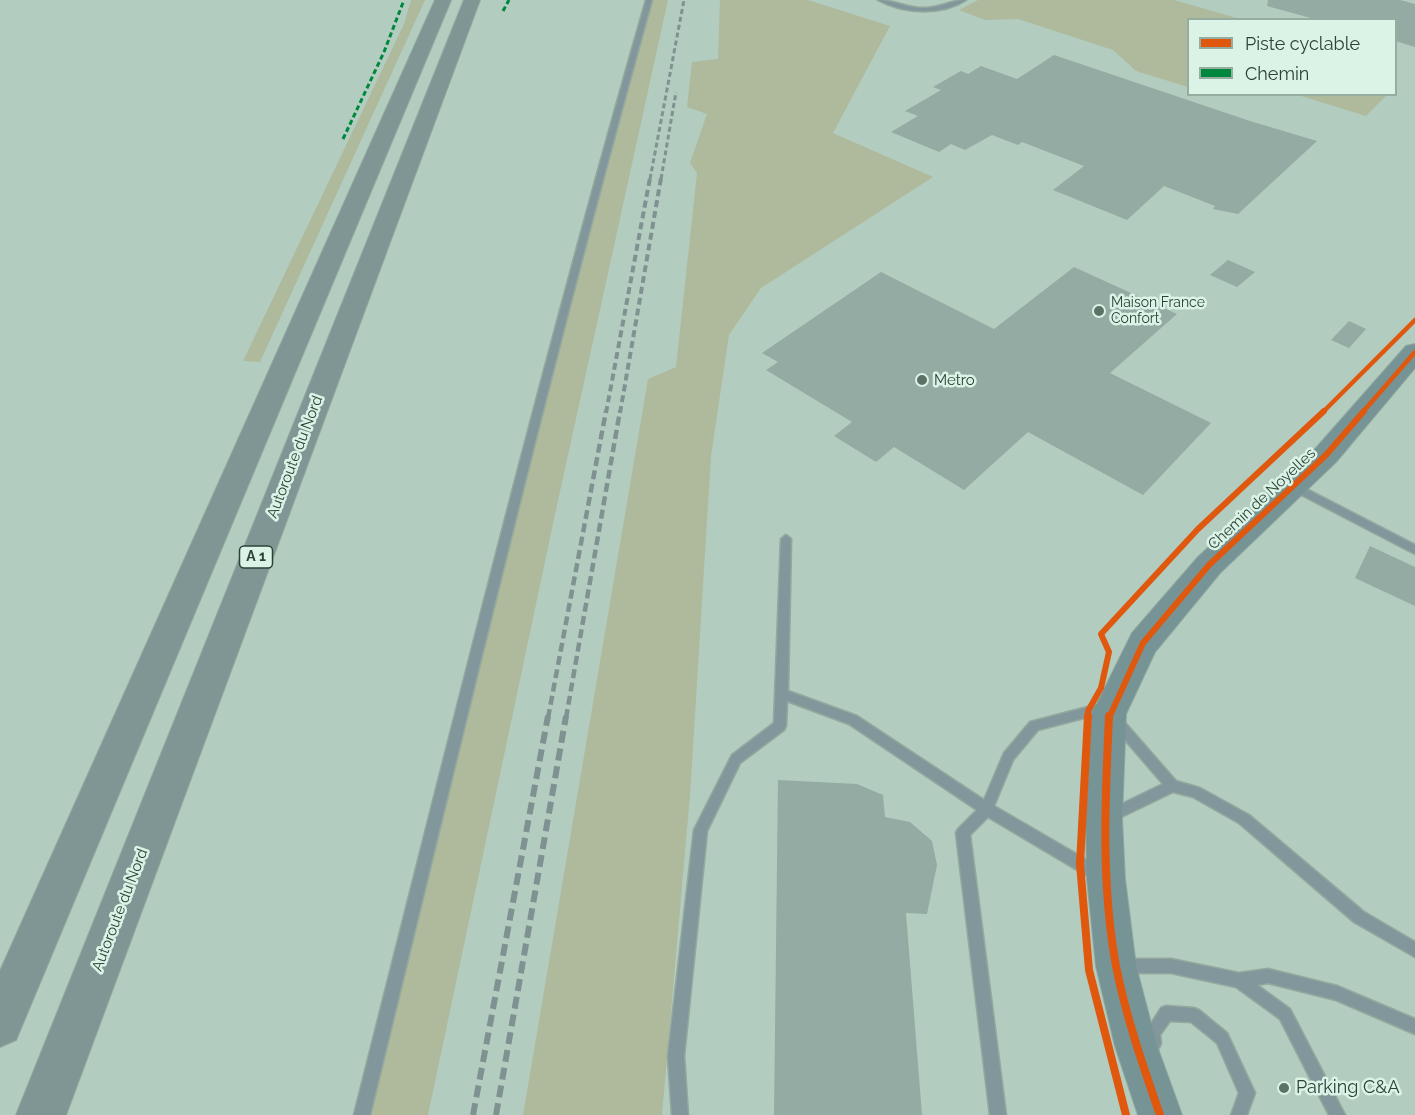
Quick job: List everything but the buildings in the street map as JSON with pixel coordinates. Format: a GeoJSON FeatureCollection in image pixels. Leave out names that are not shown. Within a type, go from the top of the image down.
{"type":"FeatureCollection","features":[{"type":"Feature","properties":{"kind":"highway"},"geometry":{"type":"LineString","coordinates":[[0,1024],[443,0]]}},
{"type":"Feature","properties":{"kind":"highway","name":"Autoroute du Nord"},"geometry":{"type":"LineString","coordinates":[[41,1115],[472,0]]}},
{"type":"Feature","properties":{"kind":"street","name":"Chemin de Noyelles"},"geometry":{"type":"LineString","coordinates":[[1162,1115],[1136,1046],[1116,966],[1106,879],[1104,819],[1111,710],[1143,643],[1209,565],[1326,455],[1415,352]]}},
{"type":"Feature","properties":{"kind":"lane"},"geometry":{"type":"LineString","coordinates":[[362,1115],[527,456],[649,0]]}},
{"type":"Feature","properties":{"kind":"lane"},"geometry":{"type":"LineString","coordinates":[[881,0],[918,11],[938,10],[963,0]]}},
{"type":"Feature","properties":{"kind":"lane"},"geometry":{"type":"LineString","coordinates":[[1293,486],[1415,550]]}},
{"type":"Feature","properties":{"kind":"lane"},"geometry":{"type":"LineString","coordinates":[[680,1115],[676,1056],[701,830],[736,759],[780,726],[786,539]]}},
{"type":"Feature","properties":{"kind":"lane"},"geometry":{"type":"LineString","coordinates":[[782,694],[852,720],[987,809],[1106,879]]}},
{"type":"Feature","properties":{"kind":"lane"},"geometry":{"type":"LineString","coordinates":[[998,1115],[963,833],[987,809],[1008,757],[1034,726],[1111,710],[1172,786],[1196,792],[1244,819],[1359,917],[1415,950]]}},
{"type":"Feature","properties":{"kind":"lane"},"geometry":{"type":"LineString","coordinates":[[1104,819],[1172,786]]}},
{"type":"Feature","properties":{"kind":"lane"},"geometry":{"type":"LineString","coordinates":[[1116,966],[1171,966],[1239,980],[1268,976],[1337,993],[1415,1027]]}},
{"type":"Feature","properties":{"kind":"lane"},"geometry":{"type":"LineString","coordinates":[[1239,980],[1285,1014],[1337,1115]]}},
{"type":"Feature","properties":{"kind":"lane"},"geometry":{"type":"LineString","coordinates":[[1162,1115],[1152,1033],[1166,1012],[1194,1015],[1222,1038],[1247,1093],[1239,1115]]}},
{"type":"Feature","properties":{"kind":"green space"},"geometry":{"type":"Polygon","coordinates":[[[411,0],[425,0],[260,362],[243,361],[404,24],[411,0]]]}},
{"type":"Feature","properties":{"kind":"green space"},"geometry":{"type":"Polygon","coordinates":[[[649,0],[668,0],[554,519],[428,1115],[362,1115],[618,109],[649,0]]]}},
{"type":"Feature","properties":{"kind":"green space"},"geometry":{"type":"Polygon","coordinates":[[[720,0],[808,0],[890,26],[833,133],[933,177],[761,288],[729,335],[711,456],[690,795],[662,1115],[523,1115],[648,379],[676,367],[697,173],[690,163],[707,114],[687,107],[692,62],[718,59],[720,0]]]}},
{"type":"Feature","properties":{"kind":"green space"},"geometry":{"type":"Polygon","coordinates":[[[978,0],[1174,0],[1237,18],[1187,18],[1187,87],[1136,71],[1113,50],[1018,19],[985,20],[959,10],[978,0]]]}},
{"type":"Feature","properties":{"kind":"green space"},"geometry":{"type":"Polygon","coordinates":[[[1301,96],[1386,96],[1366,116],[1301,96]]]}},
{"type":"Feature","properties":{"kind":"railway"},"geometry":{"type":"LineString","coordinates":[[650,179],[684,0]]}},
{"type":"Feature","properties":{"kind":"railway"},"geometry":{"type":"LineString","coordinates":[[661,179],[676,92]]}},
{"type":"Feature","properties":{"kind":"railway"},"geometry":{"type":"LineString","coordinates":[[606,413],[650,178]]}},
{"type":"Feature","properties":{"kind":"railway"},"geometry":{"type":"LineString","coordinates":[[620,413],[661,178]]}},
{"type":"Feature","properties":{"kind":"railway"},"geometry":{"type":"LineString","coordinates":[[548,718],[606,411]]}},
{"type":"Feature","properties":{"kind":"railway"},"geometry":{"type":"LineString","coordinates":[[566,718],[620,411]]}},
{"type":"Feature","properties":{"kind":"railway"},"geometry":{"type":"LineString","coordinates":[[473,1115],[548,716]]}},
{"type":"Feature","properties":{"kind":"railway"},"geometry":{"type":"LineString","coordinates":[[496,1115],[566,716]]}},
{"type":"Feature","properties":{"kind":"marked path"},"geometry":{"type":"LineString","coordinates":[[343,139],[384,52],[404,0]]}},
{"type":"Feature","properties":{"kind":"marked path"},"geometry":{"type":"LineString","coordinates":[[503,11],[509,0]]}},
{"type":"Feature","properties":{"kind":"cycle path"},"geometry":{"type":"LineString","coordinates":[[1126,1115],[1089,970],[1080,864],[1088,711],[1101,688],[1109,652],[1101,634],[1198,529],[1362,376],[1415,320]]}},
{"type":"Feature","properties":{"kind":"cycle path"},"geometry":{"type":"LineString","coordinates":[[1160,1115],[1136,1046],[1116,966],[1106,879],[1104,819],[1109,714],[1143,643],[1209,565],[1326,455],[1415,352]]}},
{"type":"Feature","properties":{"kind":"place","name":"Maison France Confort"},"geometry":{"type":"Point","coordinates":[1099,311]}},
{"type":"Feature","properties":{"kind":"place","name":"Metro"},"geometry":{"type":"Point","coordinates":[922,380]}},
{"type":"Feature","properties":{"kind":"place","name":"Parking C&A"},"geometry":{"type":"Point","coordinates":[1284,1088]}}]}
